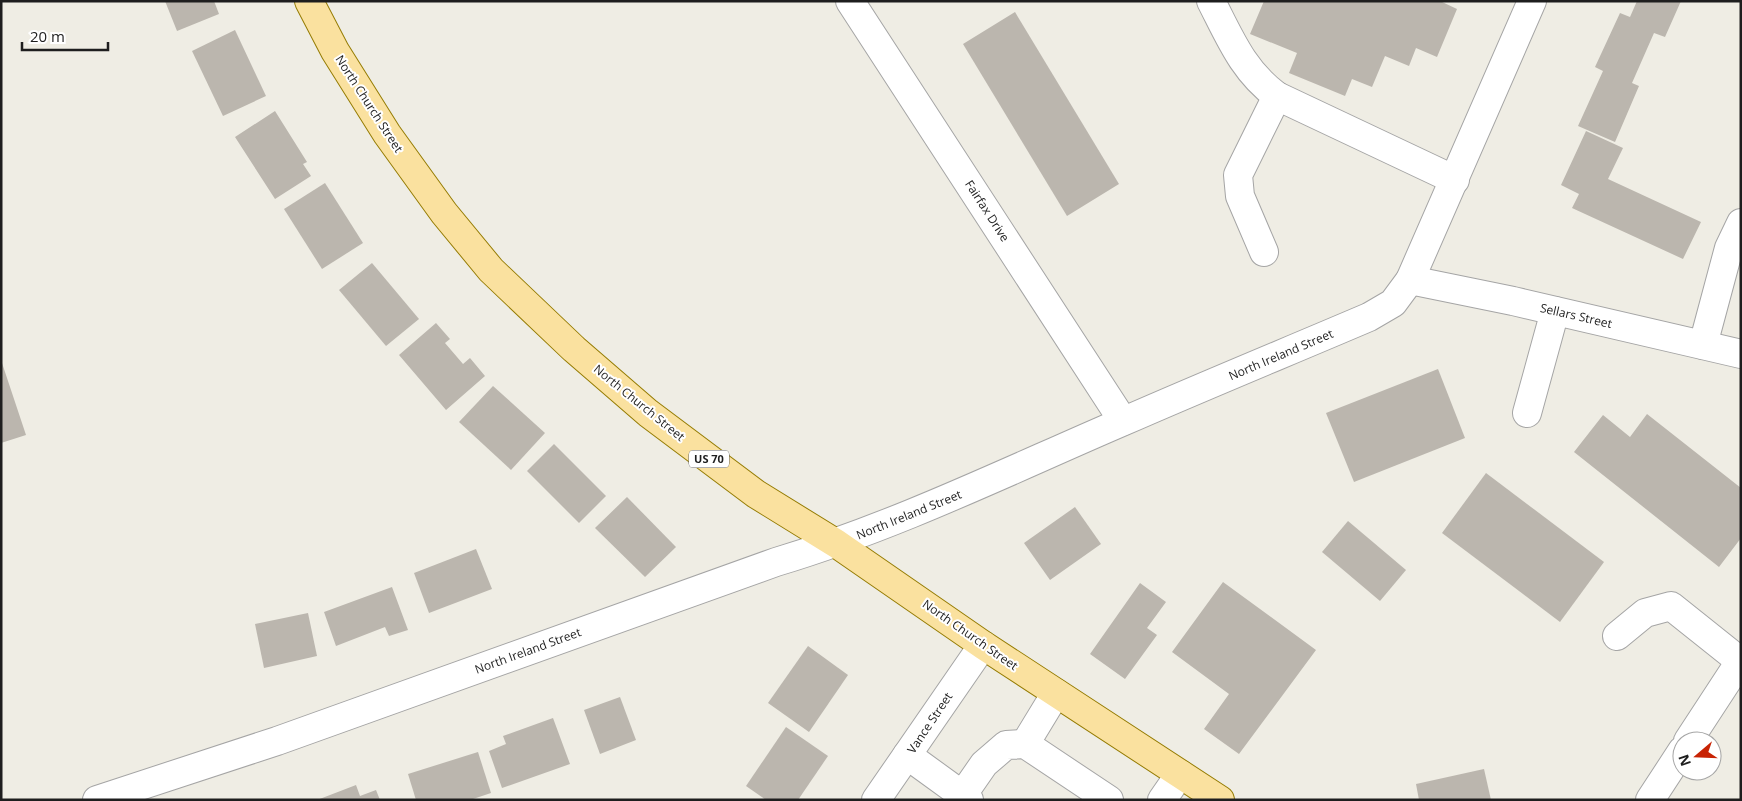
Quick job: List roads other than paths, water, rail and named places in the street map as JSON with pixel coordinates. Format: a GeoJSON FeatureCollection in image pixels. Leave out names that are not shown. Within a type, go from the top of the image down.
{"type":"FeatureCollection","features":[{"type":"Feature","properties":{"kind":"main road","name":"North Church Street"},"geometry":{"type":"LineString","coordinates":[[309,1],[335,51],[386,134],[444,213],[491,270],[574,349],[648,414],[756,494],[837,544],[983,645],[1220,800]]}},
{"type":"Feature","properties":{"kind":"street","name":"Fairfax Drive"},"geometry":{"type":"LineString","coordinates":[[850,1],[1122,422]]}},
{"type":"Feature","properties":{"kind":"street"},"geometry":{"type":"LineString","coordinates":[[1211,1],[1237,54],[1259,83],[1277,96],[1455,180]]}},
{"type":"Feature","properties":{"kind":"street","name":"North Ireland Street"},"geometry":{"type":"LineString","coordinates":[[97,800],[277,741],[776,562],[837,544],[959,495],[1393,304],[1410,280],[1532,1]]}},
{"type":"Feature","properties":{"kind":"street"},"geometry":{"type":"LineString","coordinates":[[1264,252],[1240,196],[1238,175],[1277,96]]}},
{"type":"Feature","properties":{"kind":"street"},"geometry":{"type":"LineString","coordinates":[[1703,345],[1729,248],[1741,223]]}},
{"type":"Feature","properties":{"kind":"street","name":"Sellars Street"},"geometry":{"type":"LineString","coordinates":[[1410,280],[1741,354]]}},
{"type":"Feature","properties":{"kind":"street"},"geometry":{"type":"LineString","coordinates":[[1527,413],[1555,311]]}},
{"type":"Feature","properties":{"kind":"street"},"geometry":{"type":"LineString","coordinates":[[1617,636],[1646,613],[1671,606],[1740,660],[1694,731]]}},
{"type":"Feature","properties":{"kind":"street","name":"Vance Street"},"geometry":{"type":"LineString","coordinates":[[876,800],[983,645]]}},
{"type":"Feature","properties":{"kind":"street"},"geometry":{"type":"LineString","coordinates":[[1026,744],[1056,693]]}},
{"type":"Feature","properties":{"kind":"street"},"geometry":{"type":"LineString","coordinates":[[907,755],[963,798],[984,764],[1006,745],[1026,744],[1109,800]]}},
{"type":"Feature","properties":{"kind":"street"},"geometry":{"type":"LineString","coordinates":[[1657,797],[1672,769]]}},
{"type":"Feature","properties":{"kind":"street"},"geometry":{"type":"LineString","coordinates":[[1162,800],[1180,774]]}}]}
